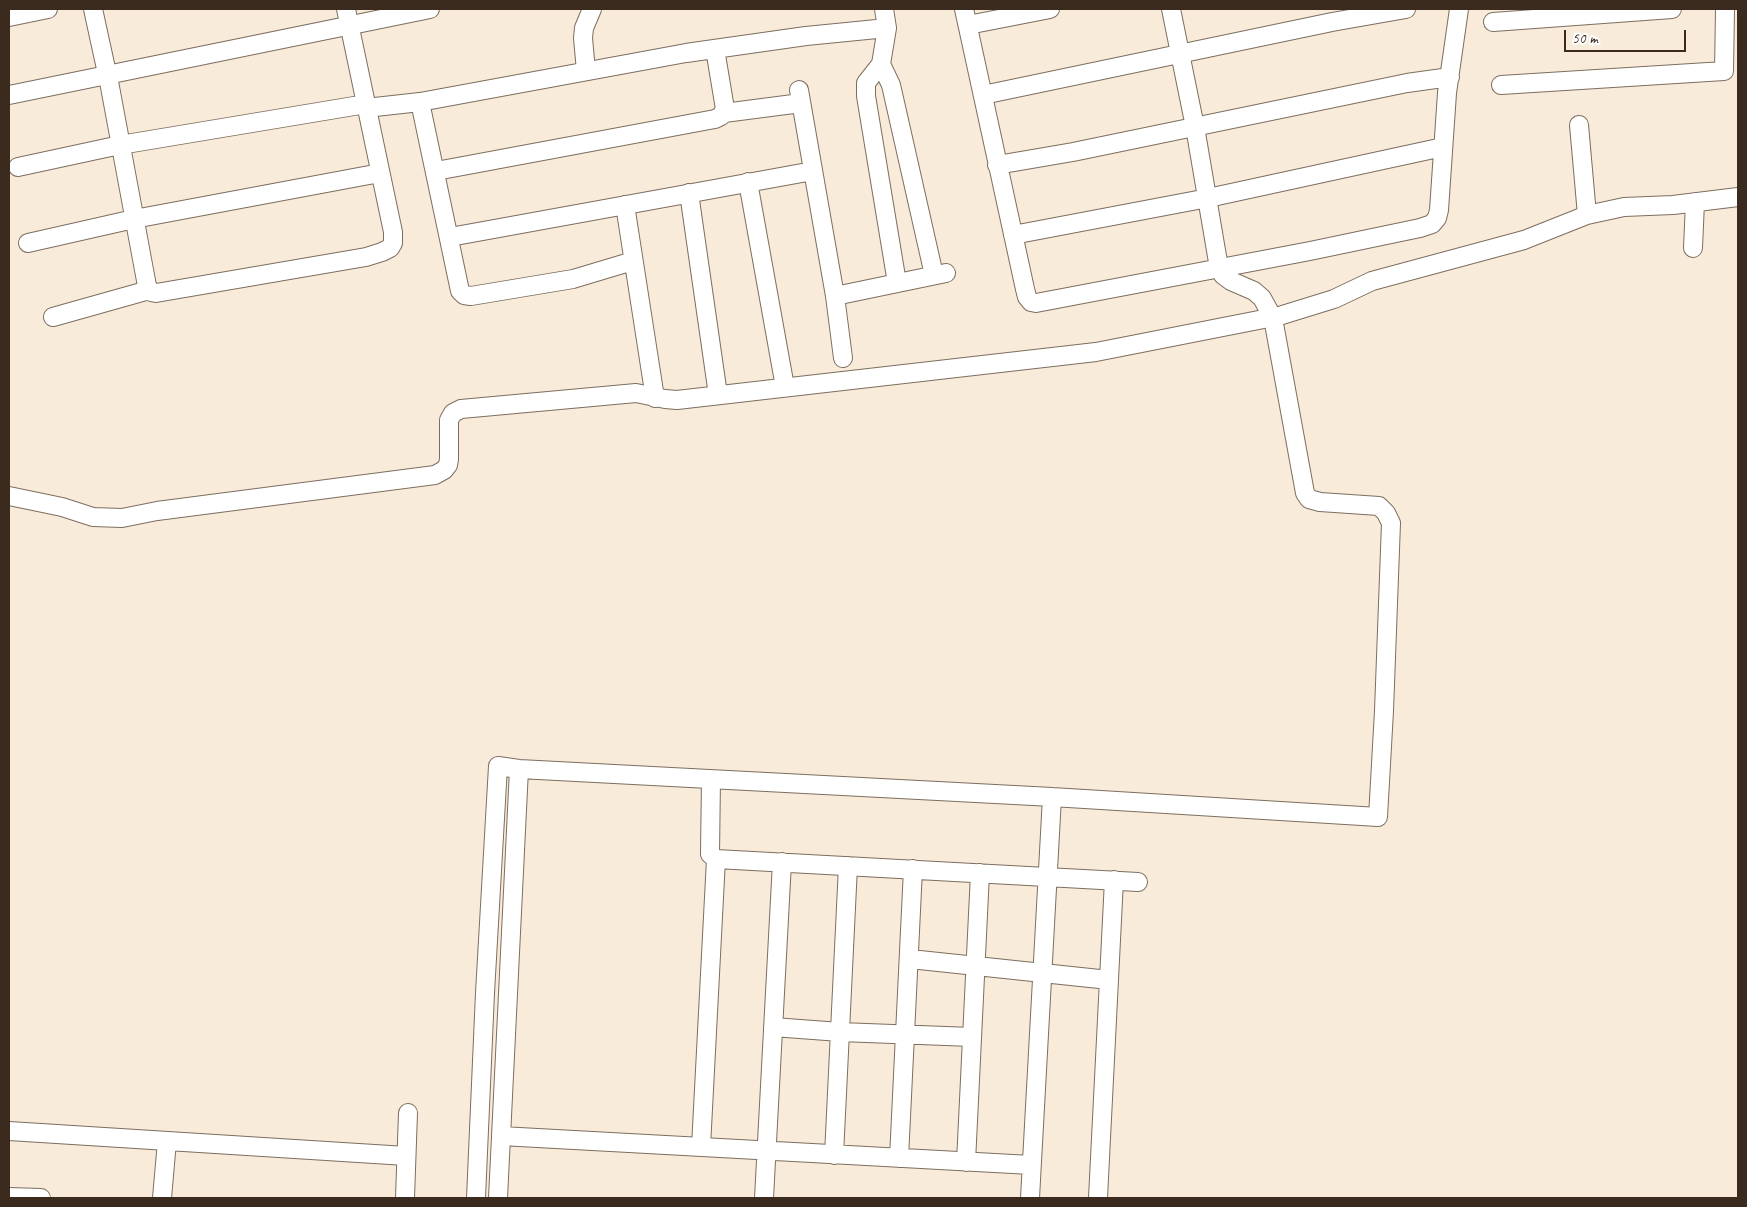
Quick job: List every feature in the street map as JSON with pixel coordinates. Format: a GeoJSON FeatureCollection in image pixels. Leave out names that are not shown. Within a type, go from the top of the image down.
{"type":"FeatureCollection","features":[{"type":"Feature","properties":{"kind":"street"},"geometry":{"type":"LineString","coordinates":[[9,17],[48,9]]}},
{"type":"Feature","properties":{"kind":"street"},"geometry":{"type":"LineString","coordinates":[[93,9],[149,290]]}},
{"type":"Feature","properties":{"kind":"street"},"geometry":{"type":"LineString","coordinates":[[53,317],[149,290],[156,293],[366,257],[390,248],[393,243],[393,232],[346,9]]}},
{"type":"Feature","properties":{"kind":"street"},"geometry":{"type":"LineString","coordinates":[[9,95],[107,73],[430,9]]}},
{"type":"Feature","properties":{"kind":"street"},"geometry":{"type":"LineString","coordinates":[[586,71],[583,38],[584,28],[592,9]]}},
{"type":"Feature","properties":{"kind":"street"},"geometry":{"type":"LineString","coordinates":[[884,9],[887,28],[881,64],[866,83],[866,96],[896,283]]}},
{"type":"Feature","properties":{"kind":"street"},"geometry":{"type":"LineString","coordinates":[[1050,9],[966,17],[1027,297],[1031,302],[1036,303],[1310,251],[1432,224],[1437,218],[1439,210],[1447,93],[1459,9]]}},
{"type":"Feature","properties":{"kind":"street"},"geometry":{"type":"LineString","coordinates":[[476,1198],[498,766],[519,769],[1052,797],[1378,817],[1391,523],[1386,512],[1379,506],[1320,502],[1309,499],[1305,494],[1273,318],[1262,298],[1254,291],[1223,275],[1219,268],[1195,126],[1171,9]]}},
{"type":"Feature","properties":{"kind":"street"},"geometry":{"type":"LineString","coordinates":[[983,95],[1332,22],[1406,9]]}},
{"type":"Feature","properties":{"kind":"street"},"geometry":{"type":"LineString","coordinates":[[1493,22],[1548,13],[1672,9]]}},
{"type":"Feature","properties":{"kind":"street"},"geometry":{"type":"LineString","coordinates":[[1726,9],[1738,26]]}},
{"type":"Feature","properties":{"kind":"street"},"geometry":{"type":"LineString","coordinates":[[1501,85],[1724,71],[1726,9]]}},
{"type":"Feature","properties":{"kind":"street"},"geometry":{"type":"LineString","coordinates":[[18,166],[120,145],[366,106],[420,102],[686,53],[806,36],[887,28]]}},
{"type":"Feature","properties":{"kind":"street"},"geometry":{"type":"LineString","coordinates":[[715,49],[725,109],[724,113]]}},
{"type":"Feature","properties":{"kind":"street"},"geometry":{"type":"LineString","coordinates":[[835,296],[940,274],[891,85],[881,64]]}},
{"type":"Feature","properties":{"kind":"street"},"geometry":{"type":"LineString","coordinates":[[998,165],[1072,152],[1407,83],[1450,77]]}},
{"type":"Feature","properties":{"kind":"street"},"geometry":{"type":"LineString","coordinates":[[436,171],[715,119],[724,113],[800,96],[835,296],[843,358]]}},
{"type":"Feature","properties":{"kind":"street"},"geometry":{"type":"LineString","coordinates":[[420,102],[460,291],[464,295],[471,296],[573,279],[633,261]]}},
{"type":"Feature","properties":{"kind":"street"},"geometry":{"type":"LineString","coordinates":[[1579,125],[1587,215]]}},
{"type":"Feature","properties":{"kind":"street"},"geometry":{"type":"LineString","coordinates":[[1013,235],[1208,198],[1443,147]]}},
{"type":"Feature","properties":{"kind":"street"},"geometry":{"type":"LineString","coordinates":[[450,237],[813,171]]}},
{"type":"Feature","properties":{"kind":"street"},"geometry":{"type":"LineString","coordinates":[[28,243],[134,219],[380,173]]}},
{"type":"Feature","properties":{"kind":"street"},"geometry":{"type":"LineString","coordinates":[[748,182],[785,387]]}},
{"type":"Feature","properties":{"kind":"street"},"geometry":{"type":"LineString","coordinates":[[689,193],[718,395]]}},
{"type":"Feature","properties":{"kind":"street"},"geometry":{"type":"LineString","coordinates":[[9,496],[62,507],[92,517],[122,518],[157,511],[435,475],[447,468],[450,420],[452,413],[461,409],[636,393],[655,398],[677,400],[1080,354],[1273,318],[1334,299],[1372,281],[1524,240],[1587,215],[1624,207],[1738,197]]}},
{"type":"Feature","properties":{"kind":"street"},"geometry":{"type":"LineString","coordinates":[[1693,248],[1695,202]]}},
{"type":"Feature","properties":{"kind":"street"},"geometry":{"type":"LineString","coordinates":[[625,205],[655,398]]}},
{"type":"Feature","properties":{"kind":"street"},"geometry":{"type":"LineString","coordinates":[[498,1198],[519,769]]}},
{"type":"Feature","properties":{"kind":"street"},"geometry":{"type":"LineString","coordinates":[[711,779],[710,854],[716,859],[1138,882]]}},
{"type":"Feature","properties":{"kind":"street"},"geometry":{"type":"LineString","coordinates":[[1030,1198],[1052,797]]}},
{"type":"Feature","properties":{"kind":"street"},"geometry":{"type":"LineString","coordinates":[[701,1147],[716,859]]}},
{"type":"Feature","properties":{"kind":"street"},"geometry":{"type":"LineString","coordinates":[[764,1198],[782,862]]}},
{"type":"Feature","properties":{"kind":"street"},"geometry":{"type":"LineString","coordinates":[[834,1155],[848,866]]}},
{"type":"Feature","properties":{"kind":"street"},"geometry":{"type":"LineString","coordinates":[[899,1158],[913,869]]}},
{"type":"Feature","properties":{"kind":"street"},"geometry":{"type":"LineString","coordinates":[[966,1162],[980,873]]}},
{"type":"Feature","properties":{"kind":"street"},"geometry":{"type":"LineString","coordinates":[[1098,1198],[1114,880]]}},
{"type":"Feature","properties":{"kind":"street"},"geometry":{"type":"LineString","coordinates":[[910,959],[1109,980]]}},
{"type":"Feature","properties":{"kind":"street"},"geometry":{"type":"LineString","coordinates":[[773,1027],[840,1032],[972,1037]]}},
{"type":"Feature","properties":{"kind":"street"},"geometry":{"type":"LineString","coordinates":[[405,1198],[408,1113]]}},
{"type":"Feature","properties":{"kind":"street"},"geometry":{"type":"LineString","coordinates":[[9,1131],[406,1156]]}},
{"type":"Feature","properties":{"kind":"street"},"geometry":{"type":"LineString","coordinates":[[501,1136],[1031,1166]]}},
{"type":"Feature","properties":{"kind":"street"},"geometry":{"type":"LineString","coordinates":[[162,1198],[167,1141]]}},
{"type":"Feature","properties":{"kind":"street"},"geometry":{"type":"LineString","coordinates":[[9,1197],[42,1198]]}}]}
